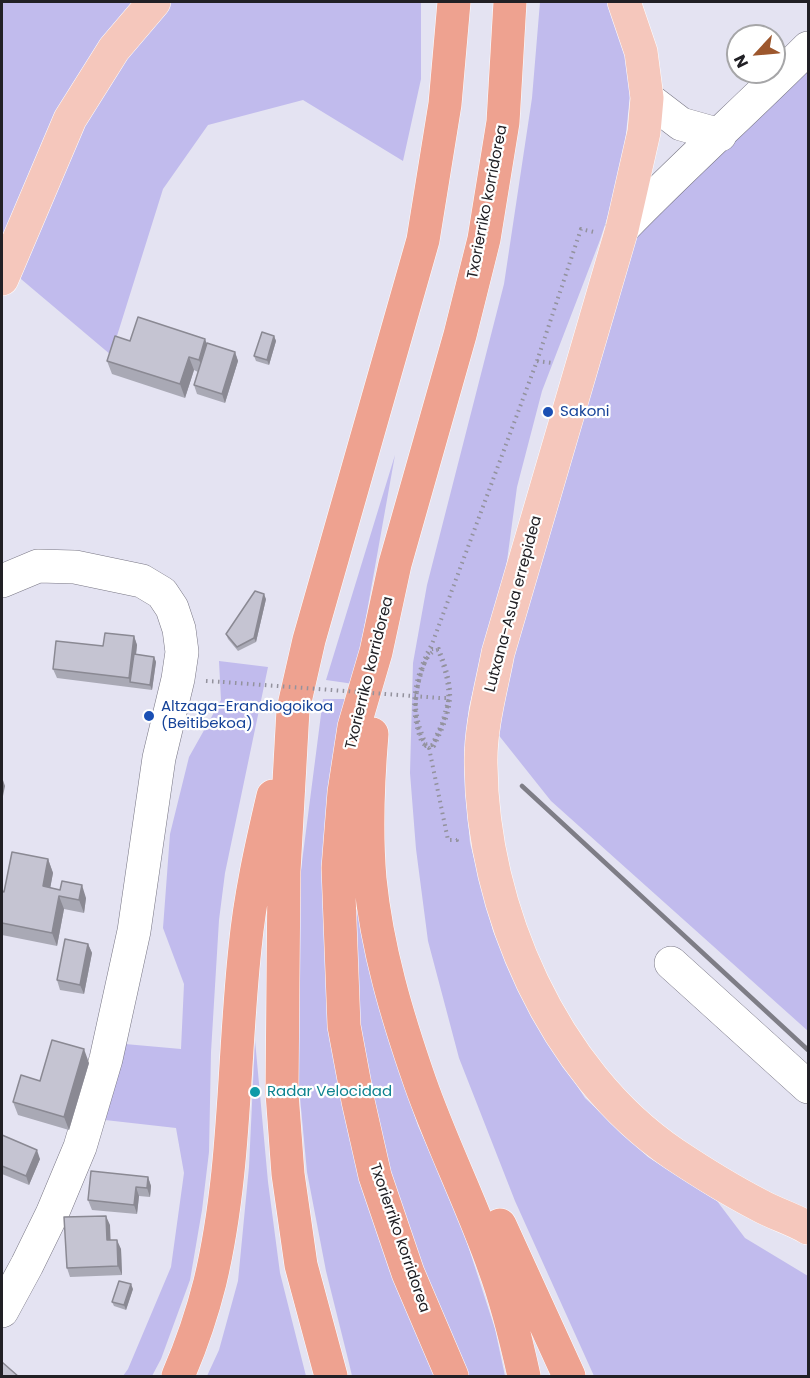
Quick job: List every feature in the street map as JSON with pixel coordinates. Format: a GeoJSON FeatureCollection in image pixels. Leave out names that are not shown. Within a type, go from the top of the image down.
{"type":"FeatureCollection","features":[{"type":"Feature","properties":{"kind":"highway"},"geometry":{"type":"LineString","coordinates":[[178,1377],[202,1313],[226,1188],[244,948],[255,869],[315,619],[423,240],[445,104],[454,2]]}},
{"type":"Feature","properties":{"kind":"highway","name":"Txorierriko korridorea"},"geometry":{"type":"LineString","coordinates":[[452,1377],[408,1273],[375,1176],[358,1101],[344,1026],[338,868],[344,792],[354,727],[376,652],[395,564],[460,335],[484,238],[503,122],[510,2]]}},
{"type":"Feature","properties":{"kind":"highway"},"geometry":{"type":"LineString","coordinates":[[376,652],[370,765],[370,879],[378,934],[393,997],[420,1083],[495,1268],[524,1377]]}},
{"type":"Feature","properties":{"kind":"highway"},"geometry":{"type":"LineString","coordinates":[[293,710],[284,871],[282,1093],[288,1174],[301,1265],[331,1377]]}},
{"type":"Feature","properties":{"kind":"highway"},"geometry":{"type":"LineString","coordinates":[[370,765],[384,876],[395,937],[428,1052],[511,1251],[568,1377]]}},
{"type":"Feature","properties":{"kind":"main road"},"geometry":{"type":"LineString","coordinates":[[2,279],[70,119],[114,49],[154,2]]}},
{"type":"Feature","properties":{"kind":"main road"},"geometry":{"type":"LineString","coordinates":[[624,2],[642,52],[647,98]]}},
{"type":"Feature","properties":{"kind":"main road","name":"Lutxana-Asua errepidea"},"geometry":{"type":"LineString","coordinates":[[647,98],[644,132],[622,230],[498,653],[485,718],[481,763],[483,808],[492,865],[510,927],[528,971],[551,1017],[586,1071],[627,1116],[673,1153],[759,1205]]}},
{"type":"Feature","properties":{"kind":"main road"},"geometry":{"type":"LineString","coordinates":[[759,1205],[808,1228]]}},
{"type":"Feature","properties":{"kind":"main road"},"geometry":{"type":"LineString","coordinates":[[759,1205],[808,1243]]}},
{"type":"Feature","properties":{"kind":"street"},"geometry":{"type":"LineString","coordinates":[[622,230],[672,178],[720,135],[808,48]]}},
{"type":"Feature","properties":{"kind":"street"},"geometry":{"type":"LineString","coordinates":[[647,98],[681,124],[720,135]]}},
{"type":"Feature","properties":{"kind":"street"},"geometry":{"type":"LineString","coordinates":[[2,581],[38,566],[75,567],[142,581],[162,593],[172,608],[179,629],[182,652],[178,679],[159,758],[134,931],[103,1068],[80,1147],[27,1265],[2,1311]]}},
{"type":"Feature","properties":{"kind":"street"},"geometry":{"type":"LineString","coordinates":[[672,963],[808,1087]]}},
{"type":"Feature","properties":{"kind":"path"},"geometry":{"type":"LineString","coordinates":[[457,830],[457,840],[448,840],[429,748],[422,744],[414,709],[418,675],[436,633],[537,361],[553,363]]}},
{"type":"Feature","properties":{"kind":"path"},"geometry":{"type":"LineString","coordinates":[[223,682],[406,695],[417,696],[428,697],[448,698],[442,723],[432,745],[426,744],[421,734],[416,699],[417,690],[429,654],[438,650],[445,668],[450,699],[443,724],[433,745],[426,746],[420,735],[414,709],[415,699],[416,690],[428,654],[432,649],[439,649],[447,668],[452,699],[444,726],[434,746],[429,748]]}},
{"type":"Feature","properties":{"kind":"shaded area"},"geometry":{"type":"Polygon","coordinates":[[[2,2],[421,2],[421,79],[403,161],[303,100],[208,125],[163,189],[111,355],[2,263],[2,2]]]}},
{"type":"Feature","properties":{"kind":"shaded area"},"geometry":{"type":"Polygon","coordinates":[[[540,2],[609,2],[624,42],[631,85],[622,173],[600,240],[542,391],[517,487],[504,583],[469,707],[464,755],[470,843],[493,931],[533,1018],[585,1098],[648,1157],[717,1201],[745,1238],[808,1276],[808,1376],[594,1376],[515,1201],[459,1058],[428,941],[416,849],[410,773],[413,663],[427,585],[504,284],[532,98],[540,2]]]}},
{"type":"Feature","properties":{"kind":"shaded area"},"geometry":{"type":"Polygon","coordinates":[[[808,48],[808,1031],[551,801],[485,718],[622,229],[771,84],[786,84],[786,69],[808,48]]]}},
{"type":"Feature","properties":{"kind":"shaded area"},"geometry":{"type":"Polygon","coordinates":[[[395,455],[354,684],[326,680],[395,455]]]}},
{"type":"Feature","properties":{"kind":"shaded area"},"geometry":{"type":"Polygon","coordinates":[[[219,661],[268,667],[225,873],[219,920],[211,1052],[209,1152],[202,1210],[190,1280],[161,1359],[152,1376],[123,1376],[171,1267],[184,1173],[176,1128],[105,1120],[125,1044],[181,1049],[184,984],[163,928],[170,834],[189,757],[221,700],[219,661]]]}},
{"type":"Feature","properties":{"kind":"shaded area"},"geometry":{"type":"Polygon","coordinates":[[[323,699],[355,699],[392,1048],[418,1126],[458,1215],[495,1329],[505,1376],[352,1376],[326,1271],[307,1172],[296,1055],[298,893],[323,699]]]}},
{"type":"Feature","properties":{"kind":"shaded area"},"geometry":{"type":"Polygon","coordinates":[[[255,1040],[268,1182],[280,1273],[306,1376],[207,1376],[219,1350],[238,1281],[249,1167],[255,1040]]]}},
{"type":"Feature","properties":{"kind":"building"},"geometry":{"type":"Polygon","coordinates":[[[138,317],[205,339],[199,360],[189,357],[180,384],[107,361],[115,336],[130,341],[138,317]]]}},
{"type":"Feature","properties":{"kind":"building"},"geometry":{"type":"Polygon","coordinates":[[[262,332],[274,336],[267,360],[254,356],[262,332]]]}},
{"type":"Feature","properties":{"kind":"building"},"geometry":{"type":"Polygon","coordinates":[[[207,343],[235,352],[222,394],[194,385],[207,343]]]}},
{"type":"Feature","properties":{"kind":"building"},"geometry":{"type":"Polygon","coordinates":[[[255,591],[264,594],[254,638],[237,647],[226,634],[255,591]]]}},
{"type":"Feature","properties":{"kind":"building"},"geometry":{"type":"Polygon","coordinates":[[[105,633],[134,636],[129,678],[53,669],[56,641],[103,646],[105,633]]]}},
{"type":"Feature","properties":{"kind":"building"},"geometry":{"type":"Polygon","coordinates":[[[134,654],[154,657],[150,685],[130,682],[134,654]]]}},
{"type":"Feature","properties":{"kind":"building"},"geometry":{"type":"Polygon","coordinates":[[[12,852],[48,859],[43,886],[60,890],[62,881],[82,885],[79,900],[59,896],[52,933],[2,923],[2,891],[4,892],[12,852]]]}},
{"type":"Feature","properties":{"kind":"building"},"geometry":{"type":"Polygon","coordinates":[[[65,939],[88,944],[80,985],[57,980],[65,939]]]}},
{"type":"Feature","properties":{"kind":"building"},"geometry":{"type":"Polygon","coordinates":[[[52,1040],[84,1049],[64,1117],[13,1102],[21,1075],[40,1081],[52,1040]]]}},
{"type":"Feature","properties":{"kind":"building"},"geometry":{"type":"Polygon","coordinates":[[[2,1135],[37,1150],[26,1176],[2,1166],[2,1135]]]}},
{"type":"Feature","properties":{"kind":"building"},"geometry":{"type":"Polygon","coordinates":[[[91,1171],[148,1177],[147,1188],[136,1187],[134,1205],[88,1200],[91,1171]]]}},
{"type":"Feature","properties":{"kind":"building"},"geometry":{"type":"Polygon","coordinates":[[[106,1216],[107,1240],[117,1240],[118,1266],[67,1268],[64,1217],[106,1216]]]}},
{"type":"Feature","properties":{"kind":"building"},"geometry":{"type":"Polygon","coordinates":[[[119,1281],[131,1284],[124,1305],[112,1302],[119,1281]]]}},
{"type":"Feature","properties":{"kind":"building"},"geometry":{"type":"Polygon","coordinates":[[[2,1362],[19,1377],[2,1377],[2,1362]]]}},
{"type":"Feature","properties":{"kind":"railway"},"geometry":{"type":"LineString","coordinates":[[522,786],[808,1050]]}},
{"type":"Feature","properties":{"kind":"place","name":"Sakoni"},"geometry":{"type":"Point","coordinates":[548,412]}},
{"type":"Feature","properties":{"kind":"place","name":"Altzaga-Erandiogoikoa (Beitibekoa)"},"geometry":{"type":"Point","coordinates":[149,716]}},
{"type":"Feature","properties":{"kind":"place","name":"Radar Velocidad"},"geometry":{"type":"Point","coordinates":[255,1092]}}]}
